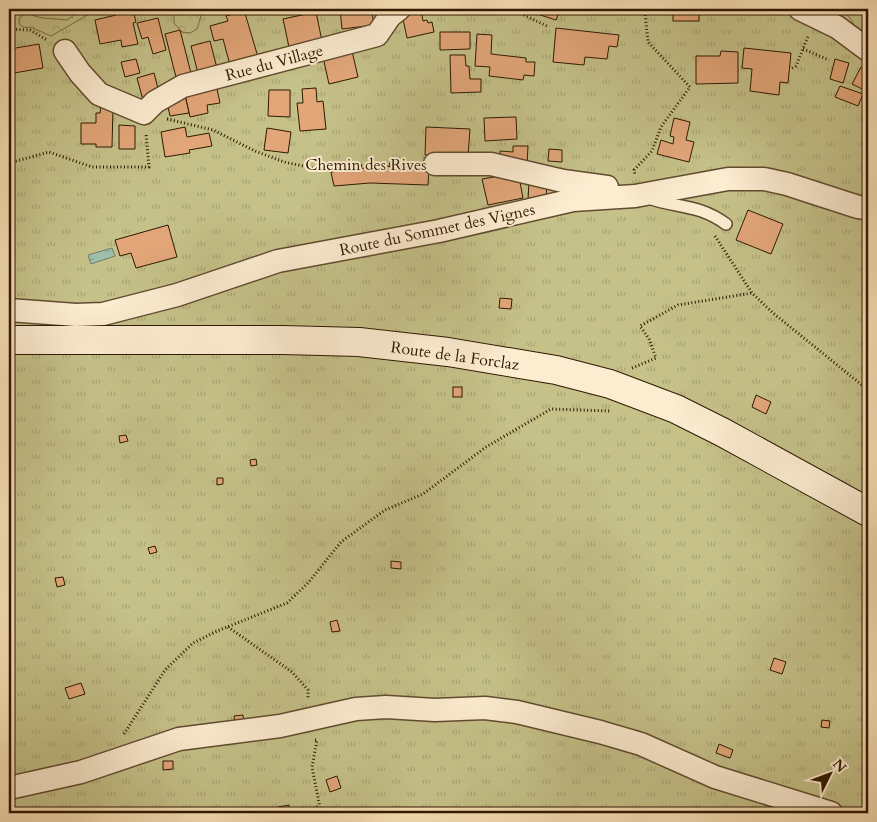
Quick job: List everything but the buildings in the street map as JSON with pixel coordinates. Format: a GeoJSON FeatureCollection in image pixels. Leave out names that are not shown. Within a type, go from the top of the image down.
{"type":"FeatureCollection","features":[{"type":"Feature","properties":{"kind":"main road","name":"Route de la Forclaz"},"geometry":{"type":"LineString","coordinates":[[9,340],[291,340],[358,342],[448,352],[556,370],[610,384],[676,409],[868,512]]}},
{"type":"Feature","properties":{"kind":"street","name":"Rue du Village"},"geometry":{"type":"LineString","coordinates":[[144,113],[155,102],[183,86],[377,35],[390,16],[400,9]]}},
{"type":"Feature","properties":{"kind":"street"},"geometry":{"type":"LineString","coordinates":[[800,9],[837,27],[868,50]]}},
{"type":"Feature","properties":{"kind":"street"},"geometry":{"type":"LineString","coordinates":[[65,51],[80,74],[99,94],[144,113]]}},
{"type":"Feature","properties":{"kind":"street","name":"Chemin des Rives"},"geometry":{"type":"LineString","coordinates":[[435,164],[491,164],[563,182],[628,188],[639,195]]}},
{"type":"Feature","properties":{"kind":"street","name":"Route du Sommet des Vignes"},"geometry":{"type":"LineString","coordinates":[[9,310],[85,316],[103,314],[177,295],[278,261],[439,231],[573,200],[639,195],[728,179],[764,179],[787,184],[858,207],[868,208]]}},
{"type":"Feature","properties":{"kind":"street"},"geometry":{"type":"LineString","coordinates":[[9,788],[81,772],[179,739],[280,726],[374,706],[435,710],[474,708],[506,710],[600,732],[641,744],[715,777],[831,813]]}},
{"type":"Feature","properties":{"kind":"lane"},"geometry":{"type":"LineString","coordinates":[[639,195],[658,202],[704,211],[714,215],[726,224]]}},
{"type":"Feature","properties":{"kind":"path"},"geometry":{"type":"LineString","coordinates":[[511,9],[549,27]]}},
{"type":"Feature","properties":{"kind":"path"},"geometry":{"type":"LineString","coordinates":[[630,9],[645,12],[648,42],[690,87],[661,127],[652,151],[634,170],[639,195]]}},
{"type":"Feature","properties":{"kind":"path"},"geometry":{"type":"LineString","coordinates":[[9,29],[30,30],[65,51]]}},
{"type":"Feature","properties":{"kind":"path"},"geometry":{"type":"LineString","coordinates":[[792,68],[796,66],[808,35],[808,30]]}},
{"type":"Feature","properties":{"kind":"path"},"geometry":{"type":"LineString","coordinates":[[803,48],[829,60]]}},
{"type":"Feature","properties":{"kind":"path"},"geometry":{"type":"LineString","coordinates":[[9,164],[49,152],[92,167],[149,167],[144,113]]}},
{"type":"Feature","properties":{"kind":"path","name":"Chemin des Rives"},"geometry":{"type":"LineString","coordinates":[[144,113],[213,130],[254,151],[284,162],[312,168],[398,163],[435,164]]}},
{"type":"Feature","properties":{"kind":"path"},"geometry":{"type":"LineString","coordinates":[[710,228],[752,293],[772,313],[868,390]]}},
{"type":"Feature","properties":{"kind":"path"},"geometry":{"type":"LineString","coordinates":[[630,369],[656,358],[649,339],[640,326],[678,305],[752,293]]}},
{"type":"Feature","properties":{"kind":"path"},"geometry":{"type":"LineString","coordinates":[[108,764],[111,755],[165,670],[193,643],[287,603],[308,584],[341,542],[385,510],[423,494],[486,446],[551,409]]}},
{"type":"Feature","properties":{"kind":"path"},"geometry":{"type":"LineString","coordinates":[[228,627],[292,672],[308,690],[310,720]]}},
{"type":"Feature","properties":{"kind":"path"},"geometry":{"type":"LineString","coordinates":[[280,726],[284,731],[297,738],[317,740],[312,767],[321,813]]}},
{"type":"Feature","properties":{"kind":"path"},"geometry":{"type":"LineString","coordinates":[[304,813],[319,806]]}},
{"type":"Feature","properties":{"kind":"green space"},"geometry":{"type":"Polygon","coordinates":[[[9,9],[868,9],[868,813],[9,813],[9,9]]]}},
{"type":"Feature","properties":{"kind":"green space"},"geometry":{"type":"Polygon","coordinates":[[[76,9],[98,9],[51,36],[19,24],[20,17],[26,13],[42,18],[67,20],[73,16],[76,9]]]}},
{"type":"Feature","properties":{"kind":"green space"},"geometry":{"type":"Polygon","coordinates":[[[171,9],[203,9],[197,29],[190,33],[182,32],[174,23],[174,14],[171,9]]]}},
{"type":"Feature","properties":{"kind":"green space"},"geometry":{"type":"Polygon","coordinates":[[[834,9],[868,9],[868,42],[860,36],[845,13],[840,14],[834,9]]]}},
{"type":"Feature","properties":{"kind":"water"},"geometry":{"type":"Polygon","coordinates":[[[112,248],[115,256],[91,264],[88,255],[112,248]]]}}]}
